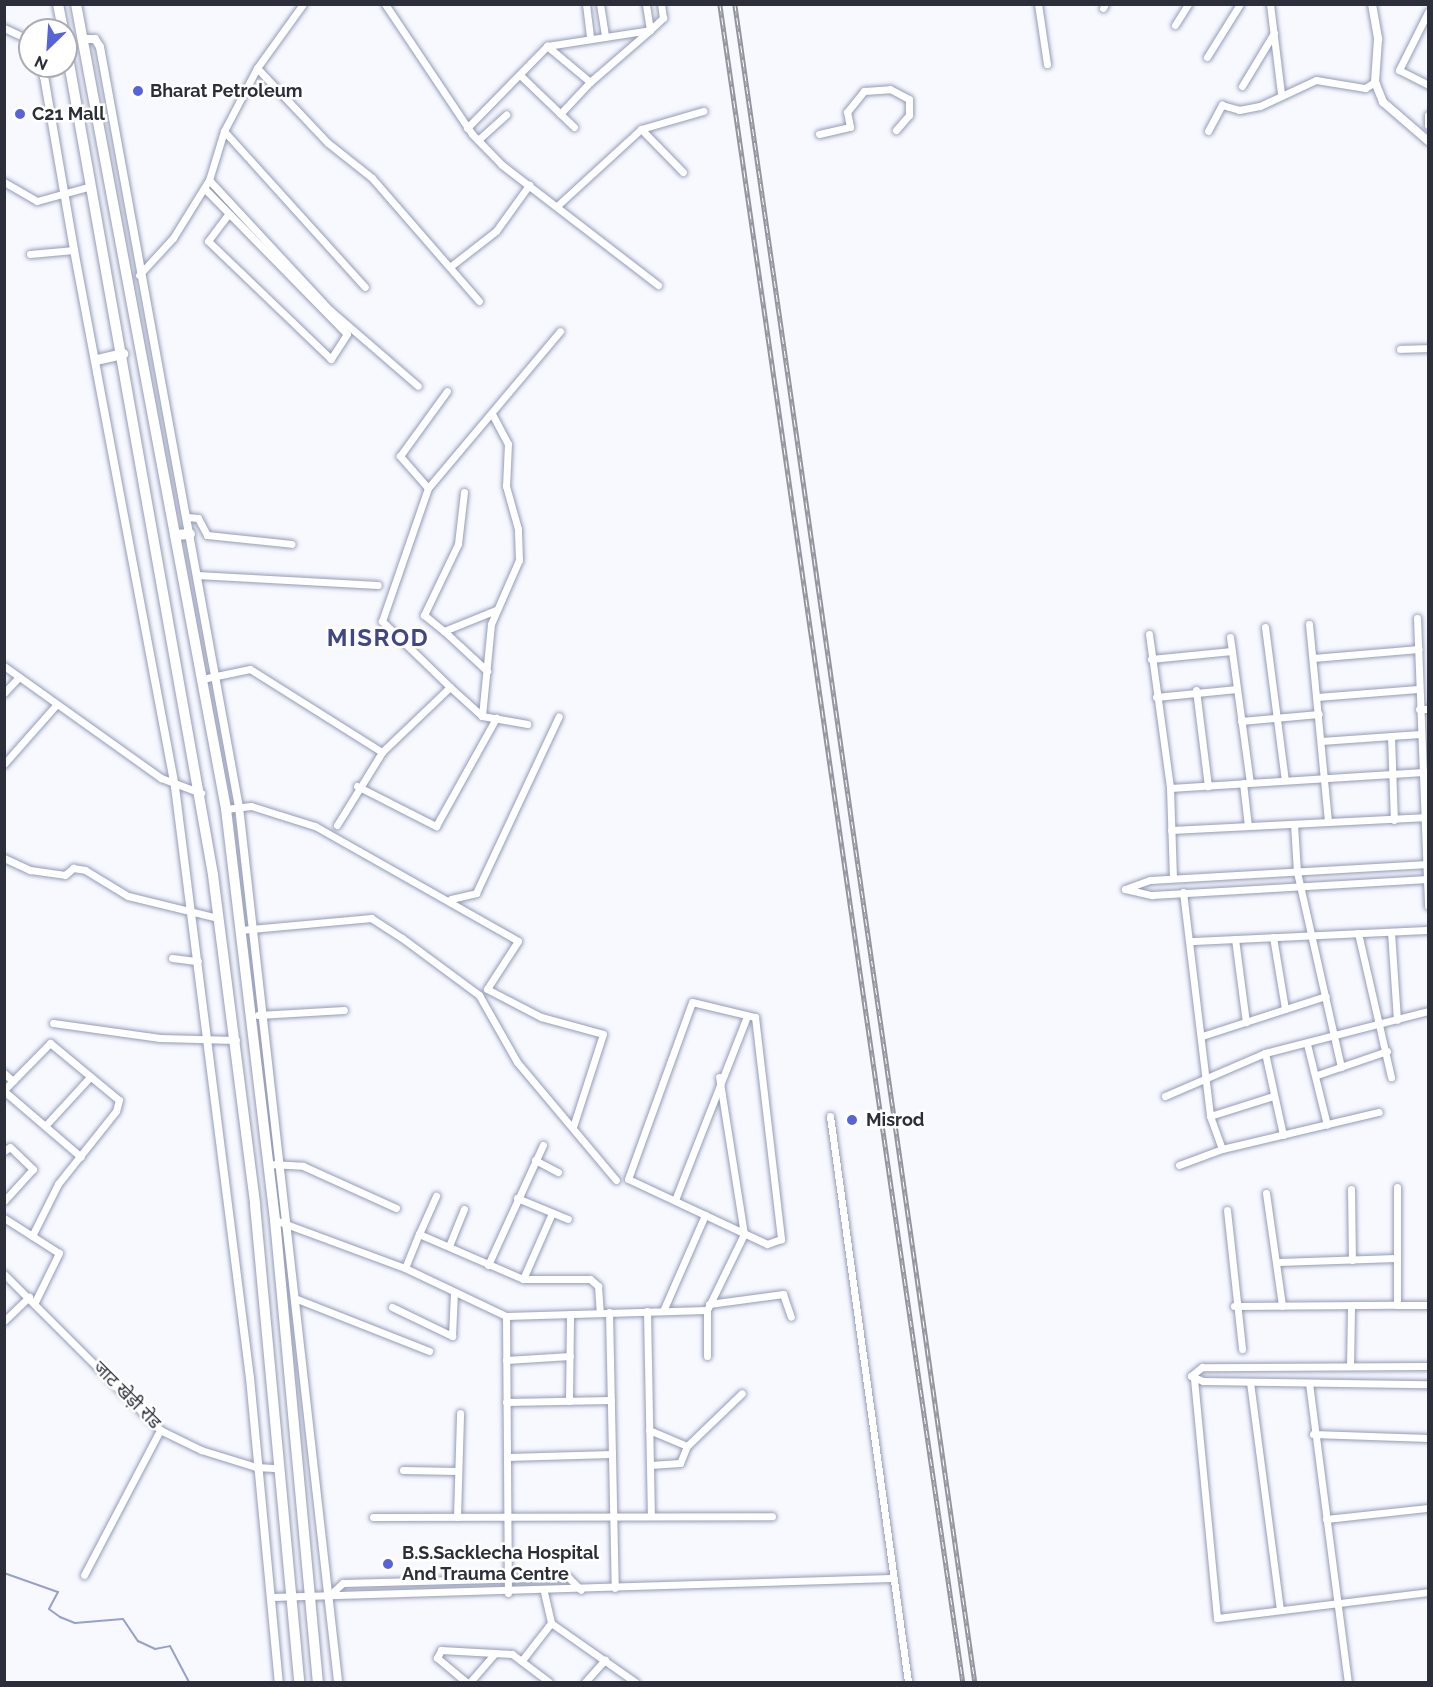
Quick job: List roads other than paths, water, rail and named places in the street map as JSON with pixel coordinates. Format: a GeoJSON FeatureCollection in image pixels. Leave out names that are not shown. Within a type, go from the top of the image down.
{"type":"FeatureCollection","features":[{"type":"Feature","properties":{"kind":"main road"},"geometry":{"type":"LineString","coordinates":[[76,4],[226,809],[253,1016],[275,1220],[318,1683]]}},
{"type":"Feature","properties":{"kind":"main road"},"geometry":{"type":"LineString","coordinates":[[71,78],[123,354],[201,793],[236,1040],[299,1683]]}},
{"type":"Feature","properties":{"kind":"main road"},"geometry":{"type":"LineString","coordinates":[[97,360],[123,354]]}},
{"type":"Feature","properties":{"kind":"main road"},"geometry":{"type":"LineString","coordinates":[[175,536],[190,534]]}},
{"type":"Feature","properties":{"kind":"street"},"geometry":{"type":"LineString","coordinates":[[139,275],[173,238],[209,180],[224,131],[256,68],[303,4]]}},
{"type":"Feature","properties":{"kind":"street"},"geometry":{"type":"LineString","coordinates":[[385,4],[467,128],[478,140],[530,185],[658,285]]}},
{"type":"Feature","properties":{"kind":"street"},"geometry":{"type":"LineString","coordinates":[[586,4],[590,39]]}},
{"type":"Feature","properties":{"kind":"street"},"geometry":{"type":"LineString","coordinates":[[600,4],[605,37]]}},
{"type":"Feature","properties":{"kind":"street"},"geometry":{"type":"LineString","coordinates":[[646,4],[650,30]]}},
{"type":"Feature","properties":{"kind":"street"},"geometry":{"type":"LineString","coordinates":[[560,114],[590,82],[663,18],[661,4]]}},
{"type":"Feature","properties":{"kind":"street"},"geometry":{"type":"LineString","coordinates":[[1038,4],[1047,64]]}},
{"type":"Feature","properties":{"kind":"street"},"geometry":{"type":"LineString","coordinates":[[1175,25],[1188,4]]}},
{"type":"Feature","properties":{"kind":"street"},"geometry":{"type":"LineString","coordinates":[[1207,57],[1240,4]]}},
{"type":"Feature","properties":{"kind":"street"},"geometry":{"type":"LineString","coordinates":[[1371,4],[1378,39],[1374,82],[1383,102],[1428,141]]}},
{"type":"Feature","properties":{"kind":"street"},"geometry":{"type":"LineString","coordinates":[[1269,5],[1281,93]]}},
{"type":"Feature","properties":{"kind":"street"},"geometry":{"type":"LineString","coordinates":[[1428,12],[1399,70],[1428,85]]}},
{"type":"Feature","properties":{"kind":"street"},"geometry":{"type":"LineString","coordinates":[[4,28],[18,34]]}},
{"type":"Feature","properties":{"kind":"street"},"geometry":{"type":"LineString","coordinates":[[467,128],[547,46],[650,30]]}},
{"type":"Feature","properties":{"kind":"street"},"geometry":{"type":"LineString","coordinates":[[1242,86],[1274,33]]}},
{"type":"Feature","properties":{"kind":"street"},"geometry":{"type":"LineString","coordinates":[[82,39],[95,39],[100,47],[139,275],[187,517],[213,677],[238,807],[283,1164],[338,1682]]}},
{"type":"Feature","properties":{"kind":"street"},"geometry":{"type":"LineString","coordinates":[[547,46],[590,82]]}},
{"type":"Feature","properties":{"kind":"street"},"geometry":{"type":"LineString","coordinates":[[256,68],[328,143],[372,178],[451,266],[479,301]]}},
{"type":"Feature","properties":{"kind":"street"},"geometry":{"type":"LineString","coordinates":[[520,75],[574,127]]}},
{"type":"Feature","properties":{"kind":"street"},"geometry":{"type":"LineString","coordinates":[[44,78],[74,250],[97,360],[175,786],[250,1378],[256,1467],[272,1597],[279,1683]]}},
{"type":"Feature","properties":{"kind":"street"},"geometry":{"type":"LineString","coordinates":[[1208,131],[1222,105],[1239,110],[1260,106],[1281,93],[1316,80],[1365,88],[1374,82]]}},
{"type":"Feature","properties":{"kind":"street"},"geometry":{"type":"LineString","coordinates":[[819,134],[850,127],[847,112],[864,91],[891,89],[909,99],[909,115],[896,130]]}},
{"type":"Feature","properties":{"kind":"street"},"geometry":{"type":"LineString","coordinates":[[557,206],[641,129],[704,111]]}},
{"type":"Feature","properties":{"kind":"street"},"geometry":{"type":"LineString","coordinates":[[478,140],[506,115]]}},
{"type":"Feature","properties":{"kind":"street"},"geometry":{"type":"LineString","coordinates":[[1428,115],[1428,125]]}},
{"type":"Feature","properties":{"kind":"street"},"geometry":{"type":"LineString","coordinates":[[641,129],[684,172]]}},
{"type":"Feature","properties":{"kind":"street"},"geometry":{"type":"LineString","coordinates":[[224,131],[365,287]]}},
{"type":"Feature","properties":{"kind":"street"},"geometry":{"type":"LineString","coordinates":[[209,180],[330,310],[418,386]]}},
{"type":"Feature","properties":{"kind":"street"},"geometry":{"type":"LineString","coordinates":[[4,182],[37,201],[65,191],[91,186]]}},
{"type":"Feature","properties":{"kind":"street"},"geometry":{"type":"LineString","coordinates":[[451,266],[496,231],[530,185]]}},
{"type":"Feature","properties":{"kind":"street"},"geometry":{"type":"LineString","coordinates":[[204,188],[347,334],[332,359],[208,241],[228,214]]}},
{"type":"Feature","properties":{"kind":"street"},"geometry":{"type":"LineString","coordinates":[[30,254],[74,250]]}},
{"type":"Feature","properties":{"kind":"street"},"geometry":{"type":"LineString","coordinates":[[527,724],[482,716],[382,621],[428,488],[560,331]]}},
{"type":"Feature","properties":{"kind":"street"},"geometry":{"type":"LineString","coordinates":[[1400,349],[1428,348]]}},
{"type":"Feature","properties":{"kind":"street"},"geometry":{"type":"LineString","coordinates":[[428,488],[400,456],[447,391]]}},
{"type":"Feature","properties":{"kind":"street"},"geometry":{"type":"LineString","coordinates":[[482,716],[496,610],[519,560],[518,530],[506,486],[508,444],[492,414]]}},
{"type":"Feature","properties":{"kind":"street"},"geometry":{"type":"LineString","coordinates":[[464,492],[458,544],[424,615],[487,671]]}},
{"type":"Feature","properties":{"kind":"street"},"geometry":{"type":"LineString","coordinates":[[187,517],[198,518],[207,535],[292,544]]}},
{"type":"Feature","properties":{"kind":"street"},"geometry":{"type":"LineString","coordinates":[[196,575],[378,585]]}},
{"type":"Feature","properties":{"kind":"street"},"geometry":{"type":"LineString","coordinates":[[444,631],[496,610]]}},
{"type":"Feature","properties":{"kind":"street"},"geometry":{"type":"LineString","coordinates":[[1417,618],[1420,734],[1427,817],[1428,906]]}},
{"type":"Feature","properties":{"kind":"street"},"geometry":{"type":"LineString","coordinates":[[1309,624],[1328,822]]}},
{"type":"Feature","properties":{"kind":"street"},"geometry":{"type":"LineString","coordinates":[[1265,627],[1279,715],[1285,780]]}},
{"type":"Feature","properties":{"kind":"street"},"geometry":{"type":"LineString","coordinates":[[1149,634],[1170,788],[1173,878]]}},
{"type":"Feature","properties":{"kind":"street"},"geometry":{"type":"LineString","coordinates":[[1230,637],[1247,783],[1248,826]]}},
{"type":"Feature","properties":{"kind":"street"},"geometry":{"type":"LineString","coordinates":[[1313,658],[1419,649]]}},
{"type":"Feature","properties":{"kind":"street"},"geometry":{"type":"LineString","coordinates":[[1151,659],[1232,651]]}},
{"type":"Feature","properties":{"kind":"street"},"geometry":{"type":"LineString","coordinates":[[4,666],[56,705],[175,786],[201,793]]}},
{"type":"Feature","properties":{"kind":"street"},"geometry":{"type":"LineString","coordinates":[[202,679],[250,669],[382,752]]}},
{"type":"Feature","properties":{"kind":"street"},"geometry":{"type":"LineString","coordinates":[[4,693],[19,677]]}},
{"type":"Feature","properties":{"kind":"street"},"geometry":{"type":"LineString","coordinates":[[337,825],[357,786],[382,752],[450,687]]}},
{"type":"Feature","properties":{"kind":"street"},"geometry":{"type":"LineString","coordinates":[[1156,697],[1196,690],[1237,689]]}},
{"type":"Feature","properties":{"kind":"street"},"geometry":{"type":"LineString","coordinates":[[1317,697],[1418,689]]}},
{"type":"Feature","properties":{"kind":"street"},"geometry":{"type":"LineString","coordinates":[[1196,690],[1208,786]]}},
{"type":"Feature","properties":{"kind":"street"},"geometry":{"type":"LineString","coordinates":[[4,764],[56,705]]}},
{"type":"Feature","properties":{"kind":"street"},"geometry":{"type":"LineString","coordinates":[[1419,710],[1428,709]]}},
{"type":"Feature","properties":{"kind":"street"},"geometry":{"type":"LineString","coordinates":[[1241,721],[1279,715],[1318,714]]}},
{"type":"Feature","properties":{"kind":"street"},"geometry":{"type":"LineString","coordinates":[[451,899],[477,893],[559,716]]}},
{"type":"Feature","properties":{"kind":"street"},"geometry":{"type":"LineString","coordinates":[[357,786],[436,826],[496,718]]}},
{"type":"Feature","properties":{"kind":"street"},"geometry":{"type":"LineString","coordinates":[[1321,741],[1420,734]]}},
{"type":"Feature","properties":{"kind":"street"},"geometry":{"type":"LineString","coordinates":[[1391,736],[1390,774],[1394,820]]}},
{"type":"Feature","properties":{"kind":"street"},"geometry":{"type":"LineString","coordinates":[[1170,788],[1423,771]]}},
{"type":"Feature","properties":{"kind":"street"},"geometry":{"type":"LineString","coordinates":[[226,809],[238,807],[284,813],[315,826],[451,899],[518,941],[487,988],[541,1017],[603,1034],[573,1127]]}},
{"type":"Feature","properties":{"kind":"street"},"geometry":{"type":"LineString","coordinates":[[1171,830],[1427,817]]}},
{"type":"Feature","properties":{"kind":"street"},"geometry":{"type":"LineString","coordinates":[[1294,824],[1297,872],[1341,1067]]}},
{"type":"Feature","properties":{"kind":"street"},"geometry":{"type":"LineString","coordinates":[[4,858],[30,870],[65,875],[73,868],[85,870],[128,896],[218,918]]}},
{"type":"Feature","properties":{"kind":"street"},"geometry":{"type":"LineString","coordinates":[[1427,865],[1173,878],[1125,889],[1183,892],[1427,879]]}},
{"type":"Feature","properties":{"kind":"street"},"geometry":{"type":"LineString","coordinates":[[1183,892],[1192,941],[1210,1116],[1222,1149]]}},
{"type":"Feature","properties":{"kind":"street"},"geometry":{"type":"LineString","coordinates":[[240,930],[371,918],[479,995],[517,1062],[616,1180]]}},
{"type":"Feature","properties":{"kind":"street"},"geometry":{"type":"LineString","coordinates":[[1192,941],[1428,930]]}},
{"type":"Feature","properties":{"kind":"street"},"geometry":{"type":"LineString","coordinates":[[1391,932],[1397,1020]]}},
{"type":"Feature","properties":{"kind":"street"},"geometry":{"type":"LineString","coordinates":[[1358,933],[1387,1051],[1391,1077]]}},
{"type":"Feature","properties":{"kind":"street"},"geometry":{"type":"LineString","coordinates":[[1273,937],[1285,1009]]}},
{"type":"Feature","properties":{"kind":"street"},"geometry":{"type":"LineString","coordinates":[[1235,939],[1246,1022]]}},
{"type":"Feature","properties":{"kind":"street"},"geometry":{"type":"LineString","coordinates":[[172,958],[198,961]]}},
{"type":"Feature","properties":{"kind":"street"},"geometry":{"type":"LineString","coordinates":[[1202,1036],[1326,996]]}},
{"type":"Feature","properties":{"kind":"street"},"geometry":{"type":"LineString","coordinates":[[692,1002],[746,1019],[754,1017],[781,1239],[767,1244],[628,1179],[692,1002]]}},
{"type":"Feature","properties":{"kind":"street"},"geometry":{"type":"LineString","coordinates":[[253,1016],[345,1010]]}},
{"type":"Feature","properties":{"kind":"street"},"geometry":{"type":"LineString","coordinates":[[1165,1096],[1265,1053],[1334,1039],[1428,1011]]}},
{"type":"Feature","properties":{"kind":"street"},"geometry":{"type":"LineString","coordinates":[[675,1200],[719,1077],[746,1019]]}},
{"type":"Feature","properties":{"kind":"street"},"geometry":{"type":"LineString","coordinates":[[53,1023],[208,1042],[236,1040]]}},
{"type":"Feature","properties":{"kind":"street"},"geometry":{"type":"LineString","coordinates":[[32,1236],[58,1184],[81,1157],[119,1100],[50,1043],[4,1091],[81,1157]]}},
{"type":"Feature","properties":{"kind":"street"},"geometry":{"type":"LineString","coordinates":[[1307,1044],[1317,1075],[1327,1125]]}},
{"type":"Feature","properties":{"kind":"street"},"geometry":{"type":"LineString","coordinates":[[1317,1075],[1387,1051]]}},
{"type":"Feature","properties":{"kind":"street"},"geometry":{"type":"LineString","coordinates":[[1265,1053],[1283,1135]]}},
{"type":"Feature","properties":{"kind":"street"},"geometry":{"type":"LineString","coordinates":[[4,1073],[13,1081]]}},
{"type":"Feature","properties":{"kind":"street"},"geometry":{"type":"LineString","coordinates":[[45,1126],[90,1077]]}},
{"type":"Feature","properties":{"kind":"street"},"geometry":{"type":"LineString","coordinates":[[707,1356],[708,1307],[744,1234],[719,1077]]}},
{"type":"Feature","properties":{"kind":"street"},"geometry":{"type":"LineString","coordinates":[[1210,1116],[1273,1096]]}},
{"type":"Feature","properties":{"kind":"street"},"geometry":{"type":"LineString","coordinates":[[1179,1165],[1222,1149],[1379,1112]]}},
{"type":"Feature","properties":{"kind":"street"},"geometry":{"type":"LineString","coordinates":[[830,1116],[891,1578],[908,1683]]}},
{"type":"Feature","properties":{"kind":"street"},"geometry":{"type":"LineString","coordinates":[[488,1265],[543,1145]]}},
{"type":"Feature","properties":{"kind":"street"},"geometry":{"type":"LineString","coordinates":[[4,1151],[10,1147],[33,1169],[4,1201]]}},
{"type":"Feature","properties":{"kind":"street"},"geometry":{"type":"LineString","coordinates":[[535,1160],[558,1172]]}},
{"type":"Feature","properties":{"kind":"street"},"geometry":{"type":"LineString","coordinates":[[269,1164],[303,1166],[396,1208]]}},
{"type":"Feature","properties":{"kind":"street"},"geometry":{"type":"LineString","coordinates":[[1397,1187],[1397,1305]]}},
{"type":"Feature","properties":{"kind":"street"},"geometry":{"type":"LineString","coordinates":[[1351,1189],[1352,1260]]}},
{"type":"Feature","properties":{"kind":"street"},"geometry":{"type":"LineString","coordinates":[[1266,1193],[1278,1262],[1282,1306]]}},
{"type":"Feature","properties":{"kind":"street"},"geometry":{"type":"LineString","coordinates":[[405,1268],[436,1196]]}},
{"type":"Feature","properties":{"kind":"street"},"geometry":{"type":"LineString","coordinates":[[517,1198],[568,1219]]}},
{"type":"Feature","properties":{"kind":"street"},"geometry":{"type":"LineString","coordinates":[[449,1246],[464,1209]]}},
{"type":"Feature","properties":{"kind":"street"},"geometry":{"type":"LineString","coordinates":[[1227,1210],[1234,1306],[1242,1349]]}},
{"type":"Feature","properties":{"kind":"street"},"geometry":{"type":"LineString","coordinates":[[523,1279],[552,1213]]}},
{"type":"Feature","properties":{"kind":"street"},"geometry":{"type":"LineString","coordinates":[[663,1311],[705,1215]]}},
{"type":"Feature","properties":{"kind":"street"},"geometry":{"type":"LineString","coordinates":[[4,1218],[59,1253],[32,1299],[4,1321]]}},
{"type":"Feature","properties":{"kind":"street"},"geometry":{"type":"LineString","coordinates":[[275,1220],[405,1268],[506,1316],[663,1311],[708,1307],[783,1294],[790,1317]]}},
{"type":"Feature","properties":{"kind":"street"},"geometry":{"type":"LineString","coordinates":[[419,1234],[523,1279],[590,1279],[598,1286],[600,1312]]}},
{"type":"Feature","properties":{"kind":"street"},"geometry":{"type":"LineString","coordinates":[[1278,1262],[1396,1258]]}},
{"type":"Feature","properties":{"kind":"street","name":"जाट खेड़ी रोड"},"geometry":{"type":"LineString","coordinates":[[4,1274],[32,1299],[160,1430],[201,1450],[256,1467],[278,1468]]}},
{"type":"Feature","properties":{"kind":"street"},"geometry":{"type":"LineString","coordinates":[[392,1307],[452,1336],[454,1292]]}},
{"type":"Feature","properties":{"kind":"street"},"geometry":{"type":"LineString","coordinates":[[297,1299],[429,1351]]}},
{"type":"Feature","properties":{"kind":"street"},"geometry":{"type":"LineString","coordinates":[[1234,1306],[1428,1305]]}},
{"type":"Feature","properties":{"kind":"street"},"geometry":{"type":"LineString","coordinates":[[1350,1366],[1351,1306]]}},
{"type":"Feature","properties":{"kind":"street"},"geometry":{"type":"LineString","coordinates":[[647,1311],[651,1514]]}},
{"type":"Feature","properties":{"kind":"street"},"geometry":{"type":"LineString","coordinates":[[609,1312],[615,1588]]}},
{"type":"Feature","properties":{"kind":"street"},"geometry":{"type":"LineString","coordinates":[[569,1401],[570,1314]]}},
{"type":"Feature","properties":{"kind":"street"},"geometry":{"type":"LineString","coordinates":[[506,1316],[508,1593]]}},
{"type":"Feature","properties":{"kind":"street"},"geometry":{"type":"LineString","coordinates":[[506,1360],[570,1356]]}},
{"type":"Feature","properties":{"kind":"street"},"geometry":{"type":"LineString","coordinates":[[1428,1366],[1202,1367],[1191,1372],[1194,1379],[1217,1618],[1428,1592]]}},
{"type":"Feature","properties":{"kind":"street"},"geometry":{"type":"LineString","coordinates":[[1194,1379],[1250,1382],[1428,1384]]}},
{"type":"Feature","properties":{"kind":"street"},"geometry":{"type":"LineString","coordinates":[[1250,1382],[1280,1610]]}},
{"type":"Feature","properties":{"kind":"street"},"geometry":{"type":"LineString","coordinates":[[1309,1383],[1313,1434],[1348,1683]]}},
{"type":"Feature","properties":{"kind":"street"},"geometry":{"type":"LineString","coordinates":[[650,1466],[680,1463],[687,1446],[742,1393]]}},
{"type":"Feature","properties":{"kind":"street"},"geometry":{"type":"LineString","coordinates":[[506,1402],[611,1400]]}},
{"type":"Feature","properties":{"kind":"street"},"geometry":{"type":"LineString","coordinates":[[457,1517],[460,1413]]}},
{"type":"Feature","properties":{"kind":"street"},"geometry":{"type":"LineString","coordinates":[[84,1575],[160,1430]]}},
{"type":"Feature","properties":{"kind":"street"},"geometry":{"type":"LineString","coordinates":[[649,1430],[687,1446]]}},
{"type":"Feature","properties":{"kind":"street"},"geometry":{"type":"LineString","coordinates":[[1313,1434],[1428,1438]]}},
{"type":"Feature","properties":{"kind":"street"},"geometry":{"type":"LineString","coordinates":[[507,1457],[612,1454]]}},
{"type":"Feature","properties":{"kind":"street"},"geometry":{"type":"LineString","coordinates":[[403,1470],[458,1471]]}},
{"type":"Feature","properties":{"kind":"street"},"geometry":{"type":"LineString","coordinates":[[1326,1519],[1428,1508]]}},
{"type":"Feature","properties":{"kind":"street"},"geometry":{"type":"LineString","coordinates":[[373,1516],[507,1517],[651,1514],[771,1516]]}},
{"type":"Feature","properties":{"kind":"street"},"geometry":{"type":"LineString","coordinates":[[330,1591],[343,1583],[568,1578],[581,1590]]}},
{"type":"Feature","properties":{"kind":"street"},"geometry":{"type":"LineString","coordinates":[[272,1597],[330,1591],[344,1596],[508,1593],[891,1578]]}},
{"type":"Feature","properties":{"kind":"street"},"geometry":{"type":"LineString","coordinates":[[544,1592],[551,1623],[635,1683]]}},
{"type":"Feature","properties":{"kind":"street"},"geometry":{"type":"LineString","coordinates":[[523,1659],[551,1623]]}},
{"type":"Feature","properties":{"kind":"street"},"geometry":{"type":"LineString","coordinates":[[495,1653],[468,1683],[438,1653],[495,1653],[523,1659],[549,1683]]}},
{"type":"Feature","properties":{"kind":"street"},"geometry":{"type":"LineString","coordinates":[[585,1683],[605,1660]]}},
{"type":"Feature","properties":{"kind":"waterway"},"geometry":{"type":"LineString","coordinates":[[4,1573],[58,1592],[49,1609],[60,1617],[75,1623],[123,1619],[138,1641],[155,1649],[170,1646],[189,1682]]}},
{"type":"Feature","properties":{"kind":"railway"},"geometry":{"type":"LineString","coordinates":[[720,4],[963,1682]]}},
{"type":"Feature","properties":{"kind":"railway"},"geometry":{"type":"LineString","coordinates":[[735,4],[975,1682]]}},
{"type":"Feature","properties":{"kind":"place","name":"Bharat Petroleum"},"geometry":{"type":"Point","coordinates":[138,91]}},
{"type":"Feature","properties":{"kind":"place","name":"C21 Mall"},"geometry":{"type":"Point","coordinates":[20,114]}},
{"type":"Feature","properties":{"kind":"place","name":"Misrod"},"geometry":{"type":"Point","coordinates":[852,1120]}},
{"type":"Feature","properties":{"kind":"place","name":"B.S.Sacklecha Hospital And Trauma Centre"},"geometry":{"type":"Point","coordinates":[388,1564]}},
{"type":"Feature","properties":{"kind":"district","name":"MISROD"},"geometry":{"type":"Point","coordinates":[378,638]}}]}
